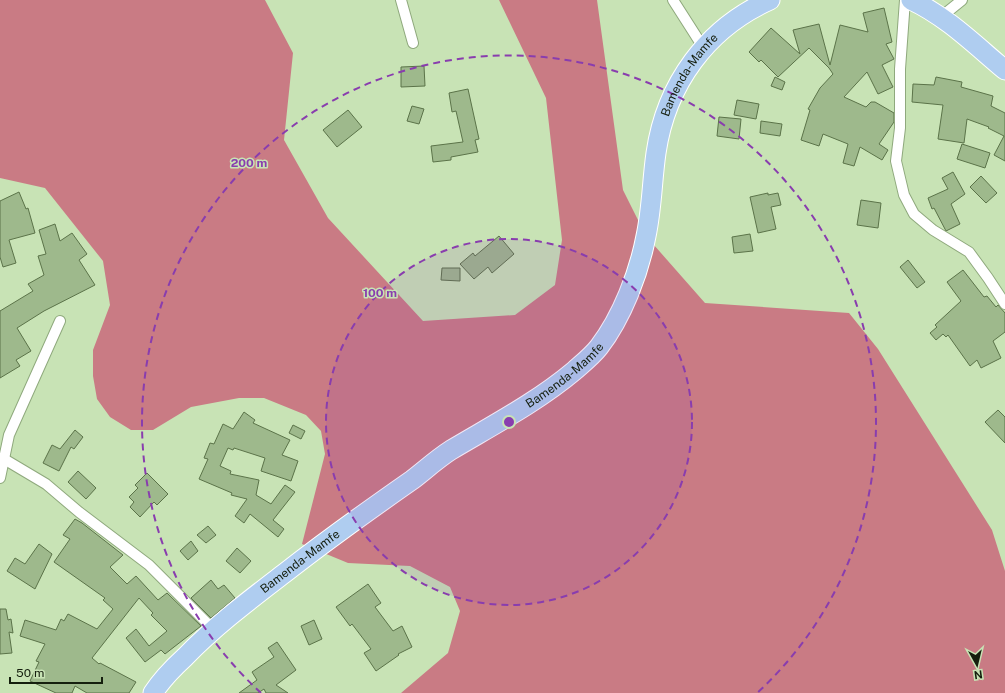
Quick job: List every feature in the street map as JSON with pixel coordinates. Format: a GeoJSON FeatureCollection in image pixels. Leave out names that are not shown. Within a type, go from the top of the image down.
{"type":"FeatureCollection","features":[{"type":"Feature","properties":{"kind":"highway","name":"Bamenda-Mamfe"},"geometry":{"type":"LineString","coordinates":[[153,693],[161,681],[213,629],[341,529],[448,453],[545,393],[590,357],[600,347],[625,302],[637,272],[646,236],[656,152],[663,122],[674,93],[688,67],[703,47],[730,23],[756,6],[770,0]]}},
{"type":"Feature","properties":{"kind":"highway"},"geometry":{"type":"LineString","coordinates":[[911,0],[926,7],[941,17],[1005,70]]}},
{"type":"Feature","properties":{"kind":"street"},"geometry":{"type":"LineString","coordinates":[[401,0],[414,43]]}},
{"type":"Feature","properties":{"kind":"street"},"geometry":{"type":"LineString","coordinates":[[673,0],[703,47]]}},
{"type":"Feature","properties":{"kind":"street"},"geometry":{"type":"LineString","coordinates":[[905,0],[900,63],[900,128],[896,161],[899,182],[914,214],[933,230],[969,252],[1005,304]]}},
{"type":"Feature","properties":{"kind":"street"},"geometry":{"type":"LineString","coordinates":[[941,17],[962,0]]}},
{"type":"Feature","properties":{"kind":"street"},"geometry":{"type":"LineString","coordinates":[[0,478],[10,435],[60,321]]}},
{"type":"Feature","properties":{"kind":"street"},"geometry":{"type":"LineString","coordinates":[[4,459],[46,484],[79,512],[149,565],[213,629]]}},
{"type":"Feature","properties":{"kind":"shaded area"},"geometry":{"type":"Polygon","coordinates":[[[0,0],[265,0],[293,53],[284,140],[328,218],[423,321],[515,315],[555,285],[562,240],[546,98],[499,0],[597,0],[623,190],[646,236],[705,303],[849,313],[878,349],[992,530],[1005,571],[1005,693],[401,693],[448,653],[460,611],[450,587],[410,566],[348,563],[302,544],[325,454],[321,431],[306,415],[264,398],[239,398],[191,407],[153,430],[131,430],[110,417],[97,399],[93,376],[93,350],[110,305],[103,261],[45,188],[0,178],[0,0]]]}},
{"type":"Feature","properties":{"kind":"building"},"geometry":{"type":"Polygon","coordinates":[[[884,8],[892,42],[886,44],[894,59],[882,65],[893,87],[878,94],[867,72],[844,97],[866,107],[871,102],[875,102],[894,113],[894,122],[879,144],[888,150],[882,160],[860,147],[854,166],[843,163],[848,144],[823,134],[819,146],[801,140],[810,110],[808,109],[820,88],[833,74],[829,68],[809,48],[778,77],[761,60],[759,62],[749,52],[771,28],[800,54],[793,30],[819,24],[830,65],[840,25],[868,32],[863,13],[884,8]]]}},
{"type":"Feature","properties":{"kind":"building"},"geometry":{"type":"Polygon","coordinates":[[[424,66],[425,86],[401,87],[401,67],[424,66]]]}},
{"type":"Feature","properties":{"kind":"building"},"geometry":{"type":"Polygon","coordinates":[[[775,77],[785,82],[782,90],[771,86],[775,77]]]}},
{"type":"Feature","properties":{"kind":"building"},"geometry":{"type":"Polygon","coordinates":[[[936,77],[962,82],[961,87],[993,96],[991,106],[1005,113],[1005,161],[994,155],[1004,136],[988,128],[989,127],[967,119],[964,143],[938,139],[943,105],[912,102],[913,84],[934,85],[936,77]]]}},
{"type":"Feature","properties":{"kind":"building"},"geometry":{"type":"Polygon","coordinates":[[[468,89],[479,139],[475,140],[478,152],[451,157],[451,160],[433,162],[431,146],[463,142],[456,111],[452,112],[449,93],[468,89]]]}},
{"type":"Feature","properties":{"kind":"building"},"geometry":{"type":"Polygon","coordinates":[[[737,100],[759,104],[756,119],[734,115],[737,100]]]}},
{"type":"Feature","properties":{"kind":"building"},"geometry":{"type":"Polygon","coordinates":[[[412,106],[424,109],[419,124],[407,121],[412,106]]]}},
{"type":"Feature","properties":{"kind":"building"},"geometry":{"type":"Polygon","coordinates":[[[348,110],[362,127],[337,147],[323,130],[348,110]]]}},
{"type":"Feature","properties":{"kind":"building"},"geometry":{"type":"Polygon","coordinates":[[[719,117],[741,119],[739,139],[717,136],[719,117]]]}},
{"type":"Feature","properties":{"kind":"building"},"geometry":{"type":"Polygon","coordinates":[[[761,121],[782,124],[780,136],[760,133],[761,121]]]}},
{"type":"Feature","properties":{"kind":"building"},"geometry":{"type":"Polygon","coordinates":[[[962,144],[990,153],[985,168],[957,159],[962,144]]]}},
{"type":"Feature","properties":{"kind":"building"},"geometry":{"type":"Polygon","coordinates":[[[953,172],[965,194],[951,204],[960,224],[946,231],[934,208],[932,209],[928,198],[948,189],[942,178],[953,172]]]}},
{"type":"Feature","properties":{"kind":"building"},"geometry":{"type":"Polygon","coordinates":[[[981,176],[997,193],[986,203],[970,187],[981,176]]]}},
{"type":"Feature","properties":{"kind":"building"},"geometry":{"type":"Polygon","coordinates":[[[19,192],[26,209],[28,208],[35,233],[9,240],[16,263],[3,267],[0,257],[0,201],[19,192]]]}},
{"type":"Feature","properties":{"kind":"building"},"geometry":{"type":"Polygon","coordinates":[[[768,193],[768,195],[778,193],[781,205],[771,207],[776,229],[758,233],[750,197],[768,193]]]}},
{"type":"Feature","properties":{"kind":"building"},"geometry":{"type":"Polygon","coordinates":[[[861,200],[881,203],[878,228],[857,225],[861,200]]]}},
{"type":"Feature","properties":{"kind":"building"},"geometry":{"type":"Polygon","coordinates":[[[55,224],[60,241],[72,233],[87,254],[79,260],[95,285],[44,311],[17,328],[31,351],[16,360],[20,366],[0,378],[0,311],[33,291],[28,284],[44,275],[38,256],[46,254],[39,230],[55,224]]]}},
{"type":"Feature","properties":{"kind":"building"},"geometry":{"type":"Polygon","coordinates":[[[750,234],[753,251],[734,253],[732,237],[750,234]]]}},
{"type":"Feature","properties":{"kind":"building"},"geometry":{"type":"Polygon","coordinates":[[[499,236],[514,254],[492,273],[488,267],[474,279],[460,264],[473,253],[475,256],[499,236]]]}},
{"type":"Feature","properties":{"kind":"building"},"geometry":{"type":"Polygon","coordinates":[[[908,260],[925,282],[917,288],[900,267],[908,260]]]}},
{"type":"Feature","properties":{"kind":"building"},"geometry":{"type":"Polygon","coordinates":[[[442,268],[460,268],[460,281],[441,280],[442,268]]]}},
{"type":"Feature","properties":{"kind":"building"},"geometry":{"type":"Polygon","coordinates":[[[963,270],[984,297],[987,296],[996,307],[998,305],[1005,313],[1005,332],[993,341],[1001,358],[981,368],[977,360],[970,366],[948,335],[946,337],[943,334],[936,340],[930,333],[937,327],[935,325],[961,301],[947,282],[963,270]]]}},
{"type":"Feature","properties":{"kind":"building"},"geometry":{"type":"Polygon","coordinates":[[[998,410],[1005,417],[1005,443],[985,422],[998,410]]]}},
{"type":"Feature","properties":{"kind":"building"},"geometry":{"type":"Polygon","coordinates":[[[244,412],[255,420],[253,423],[290,440],[282,455],[298,461],[291,481],[261,471],[265,458],[234,448],[233,450],[228,448],[220,466],[231,471],[230,474],[259,480],[256,495],[271,504],[285,485],[295,492],[273,520],[284,529],[278,537],[250,514],[244,523],[235,516],[247,499],[231,495],[232,493],[199,479],[208,459],[204,458],[210,443],[214,444],[223,424],[233,429],[244,412]]]}},
{"type":"Feature","properties":{"kind":"building"},"geometry":{"type":"Polygon","coordinates":[[[293,425],[305,431],[301,439],[289,433],[293,425]]]}},
{"type":"Feature","properties":{"kind":"building"},"geometry":{"type":"Polygon","coordinates":[[[75,430],[83,437],[74,449],[71,447],[59,471],[43,463],[52,445],[60,449],[75,430]]]}},
{"type":"Feature","properties":{"kind":"building"},"geometry":{"type":"Polygon","coordinates":[[[78,471],[96,488],[86,499],[68,482],[78,471]]]}},
{"type":"Feature","properties":{"kind":"building"},"geometry":{"type":"Polygon","coordinates":[[[147,473],[168,494],[157,505],[154,502],[140,517],[130,507],[134,502],[129,497],[138,488],[135,485],[147,473]]]}},
{"type":"Feature","properties":{"kind":"building"},"geometry":{"type":"Polygon","coordinates":[[[75,519],[123,555],[110,567],[127,584],[136,576],[158,600],[167,593],[201,626],[165,654],[161,650],[145,662],[126,638],[136,629],[149,646],[167,631],[151,615],[153,613],[139,598],[92,658],[99,664],[100,663],[136,682],[129,693],[87,693],[75,686],[72,693],[56,693],[30,681],[39,662],[36,661],[45,644],[20,636],[25,620],[56,630],[61,619],[64,621],[68,614],[97,629],[113,609],[103,600],[105,598],[54,562],[70,539],[63,535],[75,519]]]}},
{"type":"Feature","properties":{"kind":"building"},"geometry":{"type":"Polygon","coordinates":[[[208,526],[216,535],[206,543],[197,535],[208,526]]]}},
{"type":"Feature","properties":{"kind":"building"},"geometry":{"type":"Polygon","coordinates":[[[191,541],[198,551],[188,560],[180,551],[191,541]]]}},
{"type":"Feature","properties":{"kind":"building"},"geometry":{"type":"Polygon","coordinates":[[[39,544],[52,554],[35,589],[7,571],[15,558],[25,564],[39,544]]]}},
{"type":"Feature","properties":{"kind":"building"},"geometry":{"type":"Polygon","coordinates":[[[237,548],[251,561],[240,573],[226,561],[237,548]]]}},
{"type":"Feature","properties":{"kind":"building"},"geometry":{"type":"Polygon","coordinates":[[[211,580],[218,589],[224,585],[235,598],[211,618],[191,598],[211,580]]]}},
{"type":"Feature","properties":{"kind":"building"},"geometry":{"type":"Polygon","coordinates":[[[368,584],[381,603],[375,607],[393,631],[402,626],[412,647],[398,654],[399,655],[376,671],[364,653],[371,649],[352,624],[350,626],[336,607],[368,584]]]}},
{"type":"Feature","properties":{"kind":"building"},"geometry":{"type":"Polygon","coordinates":[[[0,609],[6,609],[8,620],[11,619],[13,633],[9,632],[12,653],[0,654],[0,609]]]}},
{"type":"Feature","properties":{"kind":"building"},"geometry":{"type":"Polygon","coordinates":[[[314,620],[322,639],[309,645],[301,626],[314,620]]]}},
{"type":"Feature","properties":{"kind":"building"},"geometry":{"type":"Polygon","coordinates":[[[277,642],[296,670],[276,685],[288,693],[266,693],[264,689],[258,693],[239,693],[257,680],[252,672],[274,657],[268,648],[277,642]]]}}]}
